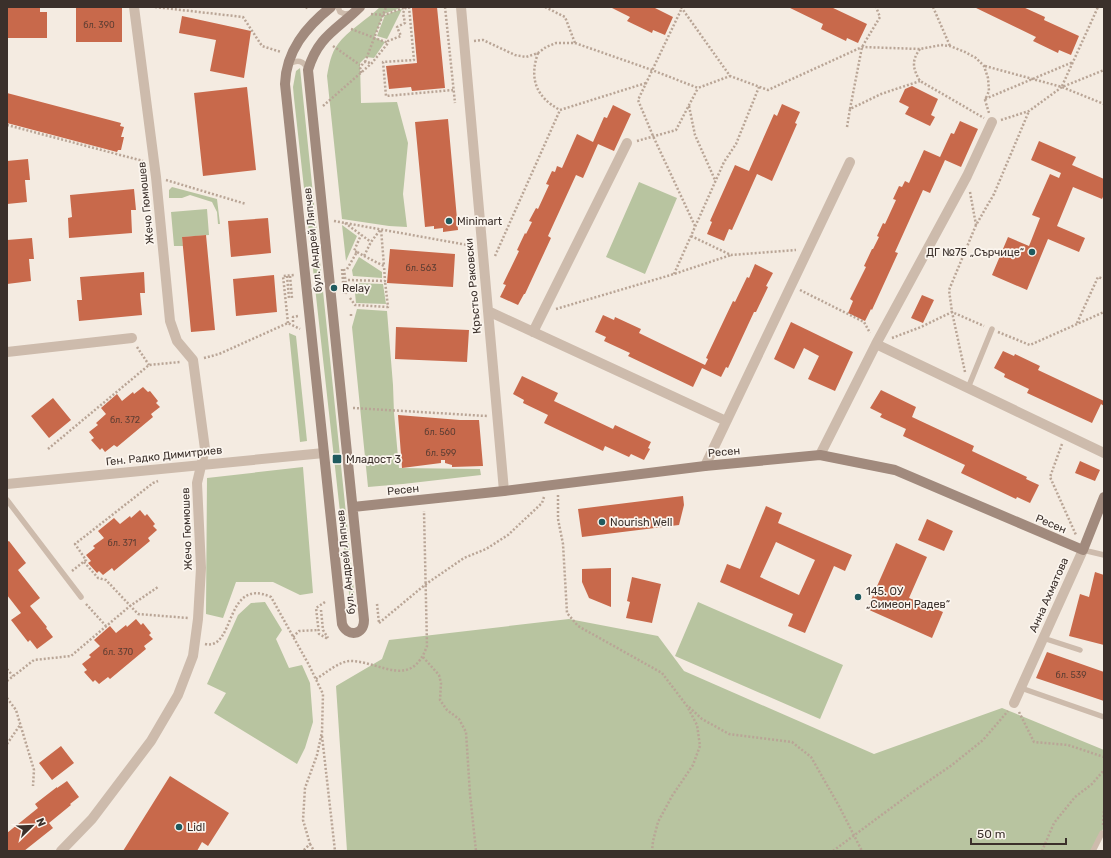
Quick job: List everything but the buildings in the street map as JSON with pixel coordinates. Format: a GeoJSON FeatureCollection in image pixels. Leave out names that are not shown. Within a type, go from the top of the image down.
{"type":"FeatureCollection","features":[{"type":"Feature","properties":{"kind":"main road","name":"бул. Андрей Ляпчев"},"geometry":{"type":"LineString","coordinates":[[308,70],[364,624],[361,630],[355,633],[351,633],[346,630],[342,624],[285,84],[287,66],[300,38],[317,18],[331,7]]}},
{"type":"Feature","properties":{"kind":"main road"},"geometry":{"type":"LineString","coordinates":[[308,70],[311,60],[323,40],[356,10]]}},
{"type":"Feature","properties":{"kind":"main road","name":"Ресен"},"geometry":{"type":"LineString","coordinates":[[353,507],[504,492],[705,466],[820,455],[895,470],[1083,550]]}},
{"type":"Feature","properties":{"kind":"main road","name":"Анна Ахматова"},"geometry":{"type":"LineString","coordinates":[[1083,550],[1104,497]]}},
{"type":"Feature","properties":{"kind":"street","name":"Жечо Гюмюшев"},"geometry":{"type":"LineString","coordinates":[[61,851],[92,819],[151,741],[178,695],[192,656],[198,619],[201,568],[197,484],[200,465],[205,449],[193,360],[177,341],[170,321],[156,177],[134,7]]}},
{"type":"Feature","properties":{"kind":"street","name":"Кръстьо Раковски"},"geometry":{"type":"LineString","coordinates":[[461,7],[504,492]]}},
{"type":"Feature","properties":{"kind":"street"},"geometry":{"type":"LineString","coordinates":[[820,455],[876,344],[967,176],[992,122]]}},
{"type":"Feature","properties":{"kind":"street"},"geometry":{"type":"LineString","coordinates":[[533,332],[627,143]]}},
{"type":"Feature","properties":{"kind":"street"},"geometry":{"type":"LineString","coordinates":[[705,466],[850,162]]}},
{"type":"Feature","properties":{"kind":"street"},"geometry":{"type":"LineString","coordinates":[[488,311],[726,421]]}},
{"type":"Feature","properties":{"kind":"street"},"geometry":{"type":"LineString","coordinates":[[7,352],[132,338]]}},
{"type":"Feature","properties":{"kind":"street"},"geometry":{"type":"LineString","coordinates":[[876,344],[1104,453]]}},
{"type":"Feature","properties":{"kind":"street","name":"Ген. Радко Димитриев"},"geometry":{"type":"LineString","coordinates":[[7,484],[324,453]]}},
{"type":"Feature","properties":{"kind":"street","name":"Анна Ахматова"},"geometry":{"type":"LineString","coordinates":[[1014,703],[1083,550]]}},
{"type":"Feature","properties":{"kind":"lane"},"geometry":{"type":"LineString","coordinates":[[338,7],[340,12],[345,14],[356,10]]}},
{"type":"Feature","properties":{"kind":"lane"},"geometry":{"type":"LineString","coordinates":[[287,66],[294,61],[300,61],[305,64],[308,70]]}},
{"type":"Feature","properties":{"kind":"lane"},"geometry":{"type":"LineString","coordinates":[[968,388],[992,329]]}},
{"type":"Feature","properties":{"kind":"lane"},"geometry":{"type":"LineString","coordinates":[[7,500],[81,597]]}},
{"type":"Feature","properties":{"kind":"lane"},"geometry":{"type":"LineString","coordinates":[[1083,550],[1104,555]]}},
{"type":"Feature","properties":{"kind":"lane"},"geometry":{"type":"LineString","coordinates":[[1043,638],[1080,650]]}},
{"type":"Feature","properties":{"kind":"lane"},"geometry":{"type":"LineString","coordinates":[[1021,688],[1104,716]]}},
{"type":"Feature","properties":{"kind":"lane"},"geometry":{"type":"LineString","coordinates":[[1093,851],[1103,833]]}},
{"type":"Feature","properties":{"kind":"path"},"geometry":{"type":"LineString","coordinates":[[155,7],[243,17],[262,46],[281,52]]}},
{"type":"Feature","properties":{"kind":"path"},"geometry":{"type":"LineString","coordinates":[[360,65],[365,62],[386,7]]}},
{"type":"Feature","properties":{"kind":"path"},"geometry":{"type":"LineString","coordinates":[[371,14],[384,15],[407,7]]}},
{"type":"Feature","properties":{"kind":"path"},"geometry":{"type":"LineString","coordinates":[[407,7],[414,60],[383,62],[386,96],[453,90]]}},
{"type":"Feature","properties":{"kind":"path"},"geometry":{"type":"LineString","coordinates":[[321,107],[372,63],[388,43],[388,40],[401,36],[397,26],[405,23],[403,13],[407,7]]}},
{"type":"Feature","properties":{"kind":"path"},"geometry":{"type":"LineString","coordinates":[[445,7],[454,103]]}},
{"type":"Feature","properties":{"kind":"path"},"geometry":{"type":"LineString","coordinates":[[545,7],[565,17],[575,43]]}},
{"type":"Feature","properties":{"kind":"path"},"geometry":{"type":"LineString","coordinates":[[847,127],[862,47],[880,17],[876,7]]}},
{"type":"Feature","properties":{"kind":"path"},"geometry":{"type":"LineString","coordinates":[[933,7],[950,46]]}},
{"type":"Feature","properties":{"kind":"path"},"geometry":{"type":"LineString","coordinates":[[1062,87],[1098,7]]}},
{"type":"Feature","properties":{"kind":"path"},"geometry":{"type":"LineString","coordinates":[[695,226],[638,100],[681,8],[730,76],[768,90],[862,47],[920,49],[941,45],[950,46],[976,58],[984,66],[988,78],[989,91],[985,100],[992,122]]}},
{"type":"Feature","properties":{"kind":"path"},"geometry":{"type":"LineString","coordinates":[[350,29],[388,43]]}},
{"type":"Feature","properties":{"kind":"path"},"geometry":{"type":"LineString","coordinates":[[464,42],[483,40],[515,55],[526,57],[556,43],[575,43],[698,88]]}},
{"type":"Feature","properties":{"kind":"path"},"geometry":{"type":"LineString","coordinates":[[331,44],[360,65],[361,73]]}},
{"type":"Feature","properties":{"kind":"path"},"geometry":{"type":"LineString","coordinates":[[920,49],[915,55],[913,64],[915,73],[920,81],[992,122],[1029,111],[1062,87],[1104,70]]}},
{"type":"Feature","properties":{"kind":"path"},"geometry":{"type":"LineString","coordinates":[[538,52],[534,64],[535,79],[539,92],[548,104],[560,110],[646,83]]}},
{"type":"Feature","properties":{"kind":"path"},"geometry":{"type":"LineString","coordinates":[[365,62],[372,63]]}},
{"type":"Feature","properties":{"kind":"path"},"geometry":{"type":"LineString","coordinates":[[985,100],[1073,62]]}},
{"type":"Feature","properties":{"kind":"path"},"geometry":{"type":"LineString","coordinates":[[984,66],[1062,87],[1104,104]]}},
{"type":"Feature","properties":{"kind":"path"},"geometry":{"type":"LineString","coordinates":[[627,143],[676,130],[698,88],[730,76]]}},
{"type":"Feature","properties":{"kind":"path"},"geometry":{"type":"LineString","coordinates":[[850,109],[881,94],[920,81]]}},
{"type":"Feature","properties":{"kind":"path"},"geometry":{"type":"LineString","coordinates":[[674,274],[724,162],[736,144],[759,87]]}},
{"type":"Feature","properties":{"kind":"path"},"geometry":{"type":"LineString","coordinates":[[688,106],[695,135],[716,180]]}},
{"type":"Feature","properties":{"kind":"path"},"geometry":{"type":"LineString","coordinates":[[495,256],[560,110]]}},
{"type":"Feature","properties":{"kind":"path"},"geometry":{"type":"LineString","coordinates":[[968,388],[952,312],[949,290],[976,225],[994,194],[1029,111]]}},
{"type":"Feature","properties":{"kind":"path"},"geometry":{"type":"LineString","coordinates":[[7,125],[143,161]]}},
{"type":"Feature","properties":{"kind":"path"},"geometry":{"type":"LineString","coordinates":[[967,176],[976,225]]}},
{"type":"Feature","properties":{"kind":"path"},"geometry":{"type":"LineString","coordinates":[[156,177],[246,204]]}},
{"type":"Feature","properties":{"kind":"path"},"geometry":{"type":"LineString","coordinates":[[333,221],[482,248]]}},
{"type":"Feature","properties":{"kind":"path"},"geometry":{"type":"LineString","coordinates":[[344,222],[371,242]]}},
{"type":"Feature","properties":{"kind":"path"},"geometry":{"type":"LineString","coordinates":[[364,256],[380,229]]}},
{"type":"Feature","properties":{"kind":"path"},"geometry":{"type":"LineString","coordinates":[[350,298],[355,305],[388,307],[380,229]]}},
{"type":"Feature","properties":{"kind":"path"},"geometry":{"type":"LineString","coordinates":[[361,235],[354,251],[384,266]]}},
{"type":"Feature","properties":{"kind":"path"},"geometry":{"type":"LineString","coordinates":[[691,236],[731,254]]}},
{"type":"Feature","properties":{"kind":"path"},"geometry":{"type":"LineString","coordinates":[[542,314],[674,274],[731,254],[808,249]]}},
{"type":"Feature","properties":{"kind":"path"},"geometry":{"type":"LineString","coordinates":[[346,294],[344,269],[357,252]]}},
{"type":"Feature","properties":{"kind":"path"},"geometry":{"type":"LineString","coordinates":[[288,323],[284,276],[294,275]]}},
{"type":"Feature","properties":{"kind":"path"},"geometry":{"type":"LineString","coordinates":[[288,276],[291,298]]}},
{"type":"Feature","properties":{"kind":"path"},"geometry":{"type":"LineString","coordinates":[[1077,324],[1098,277],[1104,279]]}},
{"type":"Feature","properties":{"kind":"path"},"geometry":{"type":"LineString","coordinates":[[348,280],[385,281]]}},
{"type":"Feature","properties":{"kind":"path"},"geometry":{"type":"LineString","coordinates":[[791,286],[864,322],[876,344],[921,327],[952,312],[1030,345],[1104,312]]}},
{"type":"Feature","properties":{"kind":"path"},"geometry":{"type":"LineString","coordinates":[[293,322],[293,317],[298,316]]}},
{"type":"Feature","properties":{"kind":"path"},"geometry":{"type":"LineString","coordinates":[[288,323],[300,329]]}},
{"type":"Feature","properties":{"kind":"path"},"geometry":{"type":"LineString","coordinates":[[204,358],[219,354],[288,323]]}},
{"type":"Feature","properties":{"kind":"path"},"geometry":{"type":"LineString","coordinates":[[132,338],[148,365]]}},
{"type":"Feature","properties":{"kind":"path"},"geometry":{"type":"LineString","coordinates":[[48,449],[148,365],[180,362]]}},
{"type":"Feature","properties":{"kind":"path"},"geometry":{"type":"LineString","coordinates":[[353,408],[497,417]]}},
{"type":"Feature","properties":{"kind":"path"},"geometry":{"type":"LineString","coordinates":[[1066,434],[1050,477],[1083,550]]}},
{"type":"Feature","properties":{"kind":"path"},"geometry":{"type":"LineString","coordinates":[[160,480],[153,483],[74,544],[86,560],[84,562],[98,578],[106,580],[138,614],[198,619]]}},
{"type":"Feature","properties":{"kind":"path"},"geometry":{"type":"LineString","coordinates":[[377,604],[379,623],[426,584],[464,558],[486,549],[508,535],[542,503],[554,485]]}},
{"type":"Feature","properties":{"kind":"path"},"geometry":{"type":"LineString","coordinates":[[554,485],[563,544],[567,613],[578,626],[662,673],[687,706],[698,725],[700,746],[694,765],[672,796],[658,822],[652,851]]}},
{"type":"Feature","properties":{"kind":"path"},"geometry":{"type":"LineString","coordinates":[[316,679],[342,663],[350,661],[366,663],[389,670],[404,670],[416,665],[423,657],[427,646],[424,500]]}},
{"type":"Feature","properties":{"kind":"path"},"geometry":{"type":"LineString","coordinates":[[65,576],[84,562]]}},
{"type":"Feature","properties":{"kind":"path"},"geometry":{"type":"LineString","coordinates":[[7,680],[34,660],[71,656],[130,606],[158,587]]}},
{"type":"Feature","properties":{"kind":"path"},"geometry":{"type":"LineString","coordinates":[[195,641],[209,645],[221,639],[238,602],[248,594],[262,593],[271,597],[316,679],[322,694],[322,732],[336,851]]}},
{"type":"Feature","properties":{"kind":"path"},"geometry":{"type":"LineString","coordinates":[[81,597],[106,626]]}},
{"type":"Feature","properties":{"kind":"path"},"geometry":{"type":"LineString","coordinates":[[321,610],[323,630],[328,639],[319,634],[316,608],[325,602]]}},
{"type":"Feature","properties":{"kind":"path"},"geometry":{"type":"LineString","coordinates":[[293,637],[299,631],[319,630]]}},
{"type":"Feature","properties":{"kind":"path"},"geometry":{"type":"LineString","coordinates":[[423,657],[439,675],[441,683],[440,700],[446,710],[459,719],[466,732],[470,794],[476,851]]}},
{"type":"Feature","properties":{"kind":"path"},"geometry":{"type":"LineString","coordinates":[[7,669],[13,676]]}},
{"type":"Feature","properties":{"kind":"path"},"geometry":{"type":"LineString","coordinates":[[7,698],[16,710],[34,770],[33,786]]}},
{"type":"Feature","properties":{"kind":"path"},"geometry":{"type":"LineString","coordinates":[[833,851],[952,765],[983,740],[1014,703],[1034,742],[1068,745],[1104,757]]}},
{"type":"Feature","properties":{"kind":"path"},"geometry":{"type":"LineString","coordinates":[[687,706],[702,719],[729,734],[792,742],[811,757],[839,806],[862,851]]}},
{"type":"Feature","properties":{"kind":"path"},"geometry":{"type":"LineString","coordinates":[[7,744],[20,725]]}},
{"type":"Feature","properties":{"kind":"path"},"geometry":{"type":"LineString","coordinates":[[314,851],[310,844],[302,820],[305,788],[317,755],[322,732]]}},
{"type":"Feature","properties":{"kind":"path"},"geometry":{"type":"LineString","coordinates":[[1042,851],[1054,823],[1075,797],[1092,784],[1104,770]]}},
{"type":"Feature","properties":{"kind":"path"},"geometry":{"type":"LineString","coordinates":[[1103,833],[1104,810]]}},
{"type":"Feature","properties":{"kind":"path"},"geometry":{"type":"LineString","coordinates":[[303,851],[310,844]]}},
{"type":"Feature","properties":{"kind":"green space"},"geometry":{"type":"Polygon","coordinates":[[[380,7],[403,7],[384,14],[374,37],[385,42],[374,58],[366,57],[360,63],[361,103],[397,102],[408,143],[403,194],[407,227],[389,226],[342,219],[327,76],[332,55],[338,44],[347,34],[380,7]]]}},
{"type":"Feature","properties":{"kind":"green space"},"geometry":{"type":"Polygon","coordinates":[[[402,9],[387,39],[377,36],[385,15],[402,9]]]}},
{"type":"Feature","properties":{"kind":"green space"},"geometry":{"type":"Polygon","coordinates":[[[300,68],[355,601],[350,602],[294,98],[293,87],[296,71],[300,68]]]}},
{"type":"Feature","properties":{"kind":"green space"},"geometry":{"type":"Polygon","coordinates":[[[639,182],[677,198],[645,274],[606,257],[639,182]]]}},
{"type":"Feature","properties":{"kind":"green space"},"geometry":{"type":"Polygon","coordinates":[[[172,187],[217,199],[220,224],[218,224],[217,212],[212,202],[190,195],[182,198],[169,198],[169,190],[172,187]]]}},
{"type":"Feature","properties":{"kind":"green space"},"geometry":{"type":"Polygon","coordinates":[[[207,209],[209,235],[182,237],[183,246],[174,246],[171,212],[207,209]]]}},
{"type":"Feature","properties":{"kind":"green space"},"geometry":{"type":"Polygon","coordinates":[[[342,225],[357,236],[346,261],[342,225]]]}},
{"type":"Feature","properties":{"kind":"green space"},"geometry":{"type":"Polygon","coordinates":[[[359,257],[382,272],[382,278],[353,276],[352,270],[359,257]]]}},
{"type":"Feature","properties":{"kind":"green space"},"geometry":{"type":"Polygon","coordinates":[[[354,283],[383,284],[386,304],[356,303],[354,283]]]}},
{"type":"Feature","properties":{"kind":"green space"},"geometry":{"type":"Polygon","coordinates":[[[357,309],[387,311],[399,468],[480,469],[481,475],[368,487],[352,327],[357,309]]]}},
{"type":"Feature","properties":{"kind":"green space"},"geometry":{"type":"Polygon","coordinates":[[[289,333],[296,336],[307,441],[300,442],[289,333]]]}},
{"type":"Feature","properties":{"kind":"green space"},"geometry":{"type":"Polygon","coordinates":[[[303,467],[313,593],[300,595],[273,582],[236,582],[223,618],[206,614],[207,478],[303,467]]]}},
{"type":"Feature","properties":{"kind":"green space"},"geometry":{"type":"Polygon","coordinates":[[[265,602],[282,630],[276,639],[289,668],[302,665],[310,683],[313,722],[305,748],[297,764],[214,713],[226,693],[207,684],[238,615],[251,603],[265,602]]]}},
{"type":"Feature","properties":{"kind":"green space"},"geometry":{"type":"Polygon","coordinates":[[[698,602],[843,665],[820,719],[675,656],[698,602]]]}},
{"type":"Feature","properties":{"kind":"green space"},"geometry":{"type":"Polygon","coordinates":[[[569,619],[658,636],[684,671],[874,754],[1002,708],[1104,750],[1104,827],[1093,851],[347,851],[336,686],[382,659],[389,640],[569,619]]]}},
{"type":"Feature","properties":{"kind":"place","name":"Minimart"},"geometry":{"type":"Point","coordinates":[449,221]}},
{"type":"Feature","properties":{"kind":"place","name":"ДГ №75 „Сърчице“"},"geometry":{"type":"Point","coordinates":[1032,252]}},
{"type":"Feature","properties":{"kind":"place","name":"Relay"},"geometry":{"type":"Point","coordinates":[334,288]}},
{"type":"Feature","properties":{"kind":"place","name":"Младост 3"},"geometry":{"type":"Point","coordinates":[337,459]}},
{"type":"Feature","properties":{"kind":"place","name":"Nourish Well"},"geometry":{"type":"Point","coordinates":[602,522]}},
{"type":"Feature","properties":{"kind":"place","name":"145. ОУ „Симеон Радев“"},"geometry":{"type":"Point","coordinates":[858,597]}},
{"type":"Feature","properties":{"kind":"place","name":"Lidl"},"geometry":{"type":"Point","coordinates":[179,827]}}]}
